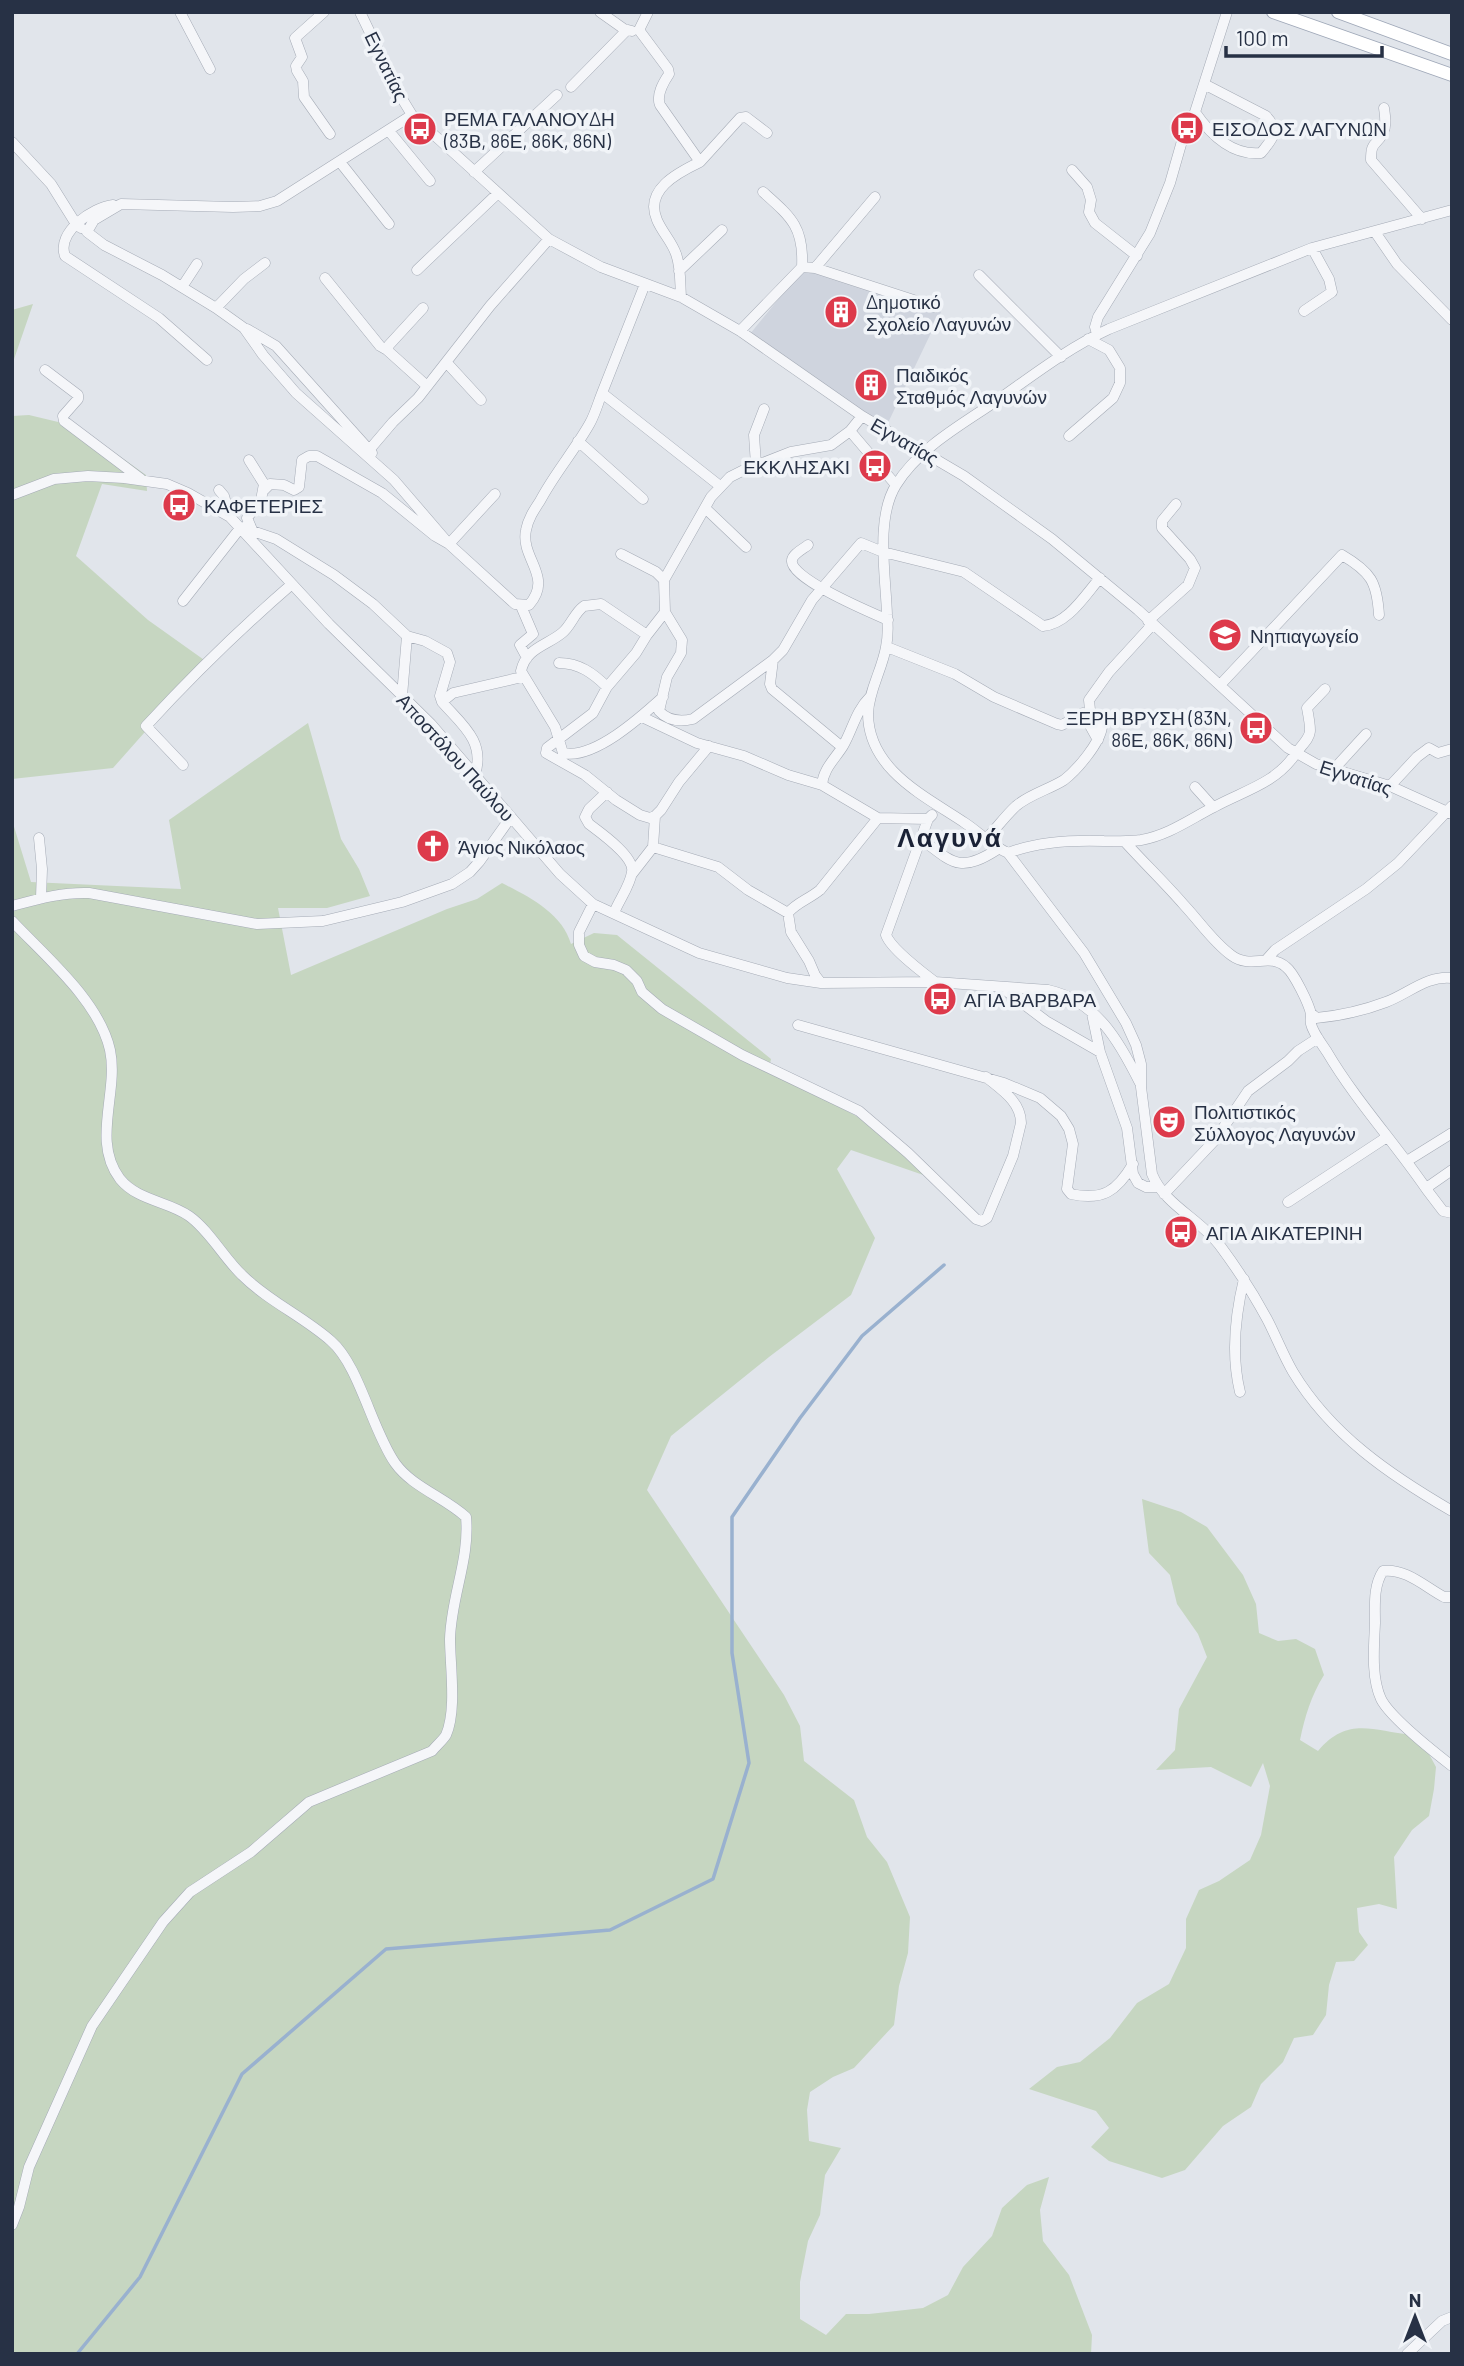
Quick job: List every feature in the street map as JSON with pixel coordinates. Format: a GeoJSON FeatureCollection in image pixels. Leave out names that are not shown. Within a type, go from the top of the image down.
{"type":"FeatureCollection","features":[{"type":"Feature","properties":{"kind":"main road"},"geometry":{"type":"LineString","coordinates":[[1273,12],[1452,75]]}},
{"type":"Feature","properties":{"kind":"main road"},"geometry":{"type":"LineString","coordinates":[[1338,12],[1452,54]]}},
{"type":"Feature","properties":{"kind":"street"},"geometry":{"type":"LineString","coordinates":[[180,12],[210,69]]}},
{"type":"Feature","properties":{"kind":"street"},"geometry":{"type":"LineString","coordinates":[[324,12],[295,38],[302,57],[296,66],[303,81],[304,97],[330,134]]}},
{"type":"Feature","properties":{"kind":"street","name":"Εγνατίας"},"geometry":{"type":"LineString","coordinates":[[360,12],[412,115],[549,239],[601,267],[681,297],[740,331],[862,416],[964,476],[1052,539],[1100,578],[1296,754],[1316,764],[1390,786],[1450,810]]}},
{"type":"Feature","properties":{"kind":"street"},"geometry":{"type":"LineString","coordinates":[[600,12],[627,30],[639,30]]}},
{"type":"Feature","properties":{"kind":"street"},"geometry":{"type":"LineString","coordinates":[[639,30],[648,12]]}},
{"type":"Feature","properties":{"kind":"street"},"geometry":{"type":"LineString","coordinates":[[1093,336],[1098,317],[1137,256],[1160,208],[1227,12]]}},
{"type":"Feature","properties":{"kind":"street"},"geometry":{"type":"LineString","coordinates":[[571,87],[627,30]]}},
{"type":"Feature","properties":{"kind":"street"},"geometry":{"type":"LineString","coordinates":[[639,30],[668,69],[669,74],[659,97],[660,105],[699,162]]}},
{"type":"Feature","properties":{"kind":"street"},"geometry":{"type":"LineString","coordinates":[[1195,112],[1204,125],[1228,146],[1240,152],[1261,153],[1272,140],[1275,131],[1274,124],[1266,116],[1204,84]]}},
{"type":"Feature","properties":{"kind":"street"},"geometry":{"type":"LineString","coordinates":[[474,172],[556,94]]}},
{"type":"Feature","properties":{"kind":"street"},"geometry":{"type":"LineString","coordinates":[[1384,108],[1386,121],[1383,133],[1371,147],[1371,160],[1422,219]]}},
{"type":"Feature","properties":{"kind":"street"},"geometry":{"type":"LineString","coordinates":[[207,360],[159,318],[65,256],[62,250],[64,244],[76,224],[89,212],[103,206],[121,204],[233,208],[260,206],[277,201],[412,115]]}},
{"type":"Feature","properties":{"kind":"street"},"geometry":{"type":"LineString","coordinates":[[681,297],[676,251],[656,218],[656,193],[666,183],[699,162],[740,118],[746,117],[767,133]]}},
{"type":"Feature","properties":{"kind":"street"},"geometry":{"type":"LineString","coordinates":[[389,131],[430,181]]}},
{"type":"Feature","properties":{"kind":"street"},"geometry":{"type":"LineString","coordinates":[[12,142],[51,184],[76,224],[104,245],[182,287],[276,346],[370,449],[379,466]]}},
{"type":"Feature","properties":{"kind":"street"},"geometry":{"type":"LineString","coordinates":[[340,162],[389,224]]}},
{"type":"Feature","properties":{"kind":"street"},"geometry":{"type":"LineString","coordinates":[[1072,170],[1087,187],[1091,200],[1089,212],[1095,223],[1137,256]]}},
{"type":"Feature","properties":{"kind":"street"},"geometry":{"type":"LineString","coordinates":[[740,331],[802,267],[803,244],[796,226],[763,192]]}},
{"type":"Feature","properties":{"kind":"street"},"geometry":{"type":"LineString","coordinates":[[417,270],[497,194]]}},
{"type":"Feature","properties":{"kind":"street"},"geometry":{"type":"LineString","coordinates":[[815,268],[874,197]]}},
{"type":"Feature","properties":{"kind":"street"},"geometry":{"type":"LineString","coordinates":[[87,232],[94,220],[121,204]]}},
{"type":"Feature","properties":{"kind":"street"},"geometry":{"type":"LineString","coordinates":[[1452,210],[1312,248],[1093,336],[923,452],[896,485],[885,523],[883,552],[887,647],[871,696],[869,723],[875,749],[896,773],[938,808],[1008,853],[1084,953],[1126,1023],[1136,1045],[1141,1064],[1141,1087],[1152,1174],[1161,1191],[1210,1233],[1244,1279],[1292,1370],[1315,1404],[1341,1434],[1386,1471],[1452,1511]]}},
{"type":"Feature","properties":{"kind":"street"},"geometry":{"type":"LineString","coordinates":[[679,271],[722,230]]}},
{"type":"Feature","properties":{"kind":"street"},"geometry":{"type":"LineString","coordinates":[[1375,232],[1397,264],[1452,320]]}},
{"type":"Feature","properties":{"kind":"street"},"geometry":{"type":"LineString","coordinates":[[370,449],[447,363],[490,306],[549,239]]}},
{"type":"Feature","properties":{"kind":"street"},"geometry":{"type":"LineString","coordinates":[[1304,311],[1332,292],[1329,279],[1312,248]]}},
{"type":"Feature","properties":{"kind":"street"},"geometry":{"type":"LineString","coordinates":[[216,308],[265,262]]}},
{"type":"Feature","properties":{"kind":"street"},"geometry":{"type":"LineString","coordinates":[[182,287],[197,264]]}},
{"type":"Feature","properties":{"kind":"street"},"geometry":{"type":"LineString","coordinates":[[802,267],[815,268],[935,307]]}},
{"type":"Feature","properties":{"kind":"street"},"geometry":{"type":"LineString","coordinates":[[979,275],[1061,356]]}},
{"type":"Feature","properties":{"kind":"street"},"geometry":{"type":"LineString","coordinates":[[325,278],[380,346],[427,386]]}},
{"type":"Feature","properties":{"kind":"street"},"geometry":{"type":"LineString","coordinates":[[244,328],[296,393],[379,466],[449,544],[515,604],[521,606],[528,605],[534,598],[540,578],[525,545],[525,531],[529,519],[549,483],[590,423],[646,284]]}},
{"type":"Feature","properties":{"kind":"street"},"geometry":{"type":"LineString","coordinates":[[387,350],[423,308]]}},
{"type":"Feature","properties":{"kind":"street"},"geometry":{"type":"LineString","coordinates":[[1069,436],[1113,398],[1120,383],[1120,368],[1109,350],[1093,336]]}},
{"type":"Feature","properties":{"kind":"street"},"geometry":{"type":"LineString","coordinates":[[447,363],[481,400]]}},
{"type":"Feature","properties":{"kind":"street"},"geometry":{"type":"LineString","coordinates":[[45,370],[78,395],[78,399],[63,416],[64,421],[142,481]]}},
{"type":"Feature","properties":{"kind":"street"},"geometry":{"type":"LineString","coordinates":[[602,393],[720,486]]}},
{"type":"Feature","properties":{"kind":"street"},"geometry":{"type":"LineString","coordinates":[[756,466],[754,435],[764,409]]}},
{"type":"Feature","properties":{"kind":"street"},"geometry":{"type":"LineString","coordinates":[[693,719],[683,721],[663,716],[659,711],[667,677],[681,653],[682,640],[665,612],[664,580],[670,567],[705,508],[720,486],[730,477],[791,452],[831,445],[850,431],[862,416]]}},
{"type":"Feature","properties":{"kind":"street"},"geometry":{"type":"LineString","coordinates":[[850,431],[896,485]]}},
{"type":"Feature","properties":{"kind":"street"},"geometry":{"type":"LineString","coordinates":[[578,441],[643,499]]}},
{"type":"Feature","properties":{"kind":"street"},"geometry":{"type":"LineString","coordinates":[[253,543],[253,531],[247,515],[261,500],[264,490],[270,484],[284,485],[294,490],[299,487],[302,460],[317,456],[383,494],[449,544]]}},
{"type":"Feature","properties":{"kind":"street"},"geometry":{"type":"LineString","coordinates":[[249,460],[261,477],[264,490]]}},
{"type":"Feature","properties":{"kind":"street","name":"Αποστόλου Παύλου"},"geometry":{"type":"LineString","coordinates":[[12,495],[38,483],[72,477],[107,477],[167,484],[230,517],[292,584],[431,724],[560,874],[593,904],[699,953],[787,978],[821,983],[935,982],[1066,994],[1091,1009],[1127,1058],[1141,1087]]}},
{"type":"Feature","properties":{"kind":"street"},"geometry":{"type":"LineString","coordinates":[[219,490],[226,501],[230,517]]}},
{"type":"Feature","properties":{"kind":"street"},"geometry":{"type":"LineString","coordinates":[[449,544],[495,494]]}},
{"type":"Feature","properties":{"kind":"street"},"geometry":{"type":"LineString","coordinates":[[887,647],[955,674],[994,697],[1062,725],[1086,711],[1093,693],[1150,623],[1188,585],[1195,568],[1191,559],[1162,528],[1162,521],[1176,503]]}},
{"type":"Feature","properties":{"kind":"street"},"geometry":{"type":"LineString","coordinates":[[705,508],[746,547]]}},
{"type":"Feature","properties":{"kind":"street"},"geometry":{"type":"LineString","coordinates":[[183,601],[240,527],[276,539],[334,575],[373,604],[407,636],[425,641],[447,653],[450,662],[440,696],[442,702],[473,737],[477,756],[475,774]]}},
{"type":"Feature","properties":{"kind":"street"},"geometry":{"type":"LineString","coordinates":[[681,735],[693,719],[783,650],[812,600],[860,543],[883,552],[964,572],[1043,626],[1062,620],[1100,578]]}},
{"type":"Feature","properties":{"kind":"street"},"geometry":{"type":"LineString","coordinates":[[808,545],[793,556],[793,567],[823,590],[887,620]]}},
{"type":"Feature","properties":{"kind":"street"},"geometry":{"type":"LineString","coordinates":[[621,554],[656,572],[664,580]]}},
{"type":"Feature","properties":{"kind":"street"},"geometry":{"type":"LineString","coordinates":[[1220,685],[1342,555],[1369,574],[1378,596],[1380,615]]}},
{"type":"Feature","properties":{"kind":"street"},"geometry":{"type":"LineString","coordinates":[[183,765],[146,726],[204,665],[292,584]]}},
{"type":"Feature","properties":{"kind":"street"},"geometry":{"type":"LineString","coordinates":[[647,635],[601,604],[584,606],[563,633],[549,639],[527,658],[522,666],[522,677],[542,703],[559,738],[560,749],[569,754],[616,735],[642,717],[663,696]]}},
{"type":"Feature","properties":{"kind":"street"},"geometry":{"type":"LineString","coordinates":[[521,606],[533,634]]}},
{"type":"Feature","properties":{"kind":"street"},"geometry":{"type":"LineString","coordinates":[[655,816],[650,818],[640,815],[585,775],[546,753],[547,748],[593,713],[607,687],[636,653],[665,612]]}},
{"type":"Feature","properties":{"kind":"street"},"geometry":{"type":"LineString","coordinates":[[527,658],[520,645],[539,628],[549,639]]}},
{"type":"Feature","properties":{"kind":"street"},"geometry":{"type":"LineString","coordinates":[[402,696],[407,636]]}},
{"type":"Feature","properties":{"kind":"street"},"geometry":{"type":"LineString","coordinates":[[773,660],[770,684],[772,689],[842,747]]}},
{"type":"Feature","properties":{"kind":"street"},"geometry":{"type":"LineString","coordinates":[[559,663],[573,663],[596,676],[607,687]]}},
{"type":"Feature","properties":{"kind":"street"},"geometry":{"type":"LineString","coordinates":[[442,702],[453,693],[522,677]]}},
{"type":"Feature","properties":{"kind":"street"},"geometry":{"type":"LineString","coordinates":[[1008,853],[1021,848],[1051,844],[1102,841],[1126,843],[1145,839],[1171,831],[1213,807],[1273,779],[1308,741],[1311,728],[1307,708],[1325,689]]}},
{"type":"Feature","properties":{"kind":"street"},"geometry":{"type":"LineString","coordinates":[[822,785],[827,767],[842,747],[859,708],[871,696]]}},
{"type":"Feature","properties":{"kind":"street"},"geometry":{"type":"LineString","coordinates":[[986,839],[1014,807],[1066,778],[1098,740],[1102,727],[1086,711]]}},
{"type":"Feature","properties":{"kind":"street"},"geometry":{"type":"LineString","coordinates":[[642,717],[709,746],[822,785],[878,818],[928,819]]}},
{"type":"Feature","properties":{"kind":"street"},"geometry":{"type":"LineString","coordinates":[[1334,769],[1366,734]]}},
{"type":"Feature","properties":{"kind":"street"},"geometry":{"type":"LineString","coordinates":[[614,913],[632,874],[653,847],[655,816],[709,746]]}},
{"type":"Feature","properties":{"kind":"street"},"geometry":{"type":"LineString","coordinates":[[1390,786],[1429,748],[1438,753],[1452,749]]}},
{"type":"Feature","properties":{"kind":"street"},"geometry":{"type":"LineString","coordinates":[[1195,787],[1213,807]]}},
{"type":"Feature","properties":{"kind":"street"},"geometry":{"type":"LineString","coordinates":[[607,792],[589,809],[585,817],[589,824],[626,855],[632,865],[632,874]]}},
{"type":"Feature","properties":{"kind":"street"},"geometry":{"type":"LineString","coordinates":[[935,982],[911,965],[888,941],[886,935],[920,838],[928,819],[938,808]]}},
{"type":"Feature","properties":{"kind":"street"},"geometry":{"type":"LineString","coordinates":[[1267,959],[1275,950],[1398,863],[1450,810]]}},
{"type":"Feature","properties":{"kind":"street"},"geometry":{"type":"LineString","coordinates":[[12,906],[72,893],[107,895],[136,903],[257,924],[323,921],[402,901],[452,884],[479,862],[511,817]]}},
{"type":"Feature","properties":{"kind":"street"},"geometry":{"type":"LineString","coordinates":[[821,983],[791,932],[788,914],[794,906],[808,900],[820,890],[878,818]]}},
{"type":"Feature","properties":{"kind":"street"},"geometry":{"type":"LineString","coordinates":[[39,838],[41,898]]}},
{"type":"Feature","properties":{"kind":"street"},"geometry":{"type":"LineString","coordinates":[[920,838],[952,862],[964,864],[980,860],[998,849]]}},
{"type":"Feature","properties":{"kind":"street"},"geometry":{"type":"LineString","coordinates":[[1126,843],[1221,947],[1239,960],[1251,963],[1267,959],[1286,966],[1316,1018],[1388,1001],[1442,976],[1452,978]]}},
{"type":"Feature","properties":{"kind":"street"},"geometry":{"type":"LineString","coordinates":[[653,847],[718,867],[754,894],[788,914]]}},
{"type":"Feature","properties":{"kind":"street"},"geometry":{"type":"LineString","coordinates":[[593,904],[579,932],[579,946],[583,956],[626,970],[637,981],[642,992],[662,1009],[742,1055],[859,1111],[908,1153],[976,1219],[982,1221],[987,1218],[1006,1173],[1021,1123],[1015,1102],[986,1077]]}},
{"type":"Feature","properties":{"kind":"street"},"geometry":{"type":"LineString","coordinates":[[12,921],[90,1003],[105,1031],[111,1052],[112,1079],[106,1144],[112,1164],[121,1179],[136,1193],[187,1214],[198,1223],[243,1277],[334,1343],[348,1365],[396,1464],[407,1477],[460,1511],[466,1517],[467,1531],[467,1547],[450,1639],[453,1681],[445,1735],[432,1751],[309,1802],[251,1852],[190,1892],[163,1922],[92,2026],[29,2167],[12,2225]]}},
{"type":"Feature","properties":{"kind":"street"},"geometry":{"type":"LineString","coordinates":[[1001,987],[1046,1021],[1100,1052]]}},
{"type":"Feature","properties":{"kind":"street"},"geometry":{"type":"LineString","coordinates":[[1091,1009],[1100,1052],[1127,1128],[1133,1174],[1138,1183],[1161,1191]]}},
{"type":"Feature","properties":{"kind":"street"},"geometry":{"type":"LineString","coordinates":[[1311,1013],[1311,1025],[1354,1096],[1407,1161],[1443,1211],[1452,1213]]}},
{"type":"Feature","properties":{"kind":"street"},"geometry":{"type":"LineString","coordinates":[[798,1025],[986,1077],[1040,1098],[1061,1116],[1069,1129],[1073,1144],[1067,1189],[1071,1194],[1094,1197],[1106,1193],[1121,1183],[1133,1164]]}},
{"type":"Feature","properties":{"kind":"street"},"geometry":{"type":"LineString","coordinates":[[1161,1191],[1215,1140],[1248,1091],[1297,1051],[1318,1038]]}},
{"type":"Feature","properties":{"kind":"street"},"geometry":{"type":"LineString","coordinates":[[1407,1161],[1452,1133]]}},
{"type":"Feature","properties":{"kind":"street"},"geometry":{"type":"LineString","coordinates":[[1288,1202],[1387,1137]]}},
{"type":"Feature","properties":{"kind":"street"},"geometry":{"type":"LineString","coordinates":[[1427,1189],[1452,1170]]}},
{"type":"Feature","properties":{"kind":"street"},"geometry":{"type":"LineString","coordinates":[[1240,1392],[1235,1374],[1236,1310],[1244,1279]]}},
{"type":"Feature","properties":{"kind":"street"},"geometry":{"type":"LineString","coordinates":[[1452,1597],[1444,1597],[1404,1573],[1383,1571],[1378,1578],[1375,1595],[1374,1655],[1381,1700],[1452,1766]]}},
{"type":"Feature","properties":{"kind":"street"},"geometry":{"type":"LineString","coordinates":[[1407,2354],[1442,2321],[1452,2317]]}},
{"type":"Feature","properties":{"kind":"shaded area"},"geometry":{"type":"Polygon","coordinates":[[[803,269],[941,312],[886,427],[750,334],[803,269]]]}},
{"type":"Feature","properties":{"kind":"green space"},"geometry":{"type":"Polygon","coordinates":[[[33,304],[12,365],[12,310],[33,304]]]}},
{"type":"Feature","properties":{"kind":"green space"},"geometry":{"type":"Polygon","coordinates":[[[29,415],[79,427],[146,475],[147,491],[102,484],[76,556],[148,620],[207,662],[113,768],[12,779],[12,416],[29,415]]]}},
{"type":"Feature","properties":{"kind":"green space"},"geometry":{"type":"Polygon","coordinates":[[[308,723],[341,839],[359,869],[370,896],[327,908],[278,908],[291,975],[477,899],[502,883],[543,907],[560,923],[571,944],[594,933],[617,935],[771,1059],[768,1073],[858,1117],[932,1178],[851,1150],[837,1169],[875,1238],[851,1295],[671,1436],[647,1490],[784,1695],[800,1726],[804,1761],[854,1800],[867,1837],[887,1862],[910,1917],[908,1953],[899,1986],[894,2025],[854,2068],[833,2077],[810,2092],[807,2110],[809,2141],[841,2148],[825,2175],[820,2215],[808,2241],[800,2282],[800,2319],[826,2335],[846,2314],[923,2308],[948,2295],[963,2267],[992,2236],[1002,2208],[1027,2185],[1049,2177],[1040,2210],[1043,2241],[1069,2275],[1092,2335],[1091,2354],[12,2354],[12,820],[31,882],[181,889],[169,820],[308,723]]]}},
{"type":"Feature","properties":{"kind":"green space"},"geometry":{"type":"Polygon","coordinates":[[[1142,1499],[1181,1512],[1207,1527],[1243,1575],[1256,1604],[1259,1633],[1278,1641],[1296,1639],[1315,1649],[1324,1675],[1309,1706],[1300,1740],[1318,1751],[1340,1733],[1361,1728],[1412,1735],[1429,1754],[1436,1767],[1429,1816],[1412,1830],[1394,1857],[1397,1909],[1379,1904],[1357,1908],[1359,1932],[1368,1945],[1354,1961],[1336,1962],[1329,1985],[1326,2015],[1313,2035],[1294,2038],[1283,2062],[1261,2084],[1251,2107],[1223,2126],[1185,2170],[1162,2178],[1109,2161],[1091,2147],[1109,2128],[1096,2111],[1029,2089],[1057,2067],[1080,2062],[1110,2038],[1137,2003],[1169,1984],[1186,1948],[1186,1919],[1199,1890],[1219,1881],[1250,1860],[1261,1835],[1270,1786],[1263,1763],[1251,1787],[1211,1767],[1156,1770],[1175,1750],[1179,1709],[1207,1657],[1198,1634],[1177,1604],[1170,1575],[1149,1553],[1142,1499]]]}},
{"type":"Feature","properties":{"kind":"waterway"},"geometry":{"type":"LineString","coordinates":[[77,2354],[140,2277],[242,2074],[386,1949],[610,1930],[713,1879],[749,1763],[732,1653],[732,1517],[800,1418],[862,1336],[944,1265]]}},
{"type":"Feature","properties":{"kind":"place","name":"ΕΙΣΟΔΟΣ ΛΑΓΥΝΩΝ"},"geometry":{"type":"Point","coordinates":[1187,128]}},
{"type":"Feature","properties":{"kind":"place","name":"ΡΕΜΑ ΓΑΛΑΝΟΥΔΗ (83Β, 86Ε, 86Κ, 86Ν)"},"geometry":{"type":"Point","coordinates":[420,129]}},
{"type":"Feature","properties":{"kind":"place","name":"Δημοτικό Σχολείο Λαγυνών"},"geometry":{"type":"Point","coordinates":[841,312]}},
{"type":"Feature","properties":{"kind":"place","name":"Παιδικός Σταθμός Λαγυνών"},"geometry":{"type":"Point","coordinates":[871,385]}},
{"type":"Feature","properties":{"kind":"place","name":"ΕΚΚΛΗΣΑΚΙ"},"geometry":{"type":"Point","coordinates":[875,466]}},
{"type":"Feature","properties":{"kind":"place","name":"ΚΑΦΕΤΕΡΙΕΣ"},"geometry":{"type":"Point","coordinates":[179,505]}},
{"type":"Feature","properties":{"kind":"place","name":"Νηπιαγωγείο"},"geometry":{"type":"Point","coordinates":[1225,635]}},
{"type":"Feature","properties":{"kind":"place","name":"ΞΕΡΗ ΒΡΥΣΗ (83Ν, 86Ε, 86Κ, 86Ν)"},"geometry":{"type":"Point","coordinates":[1256,728]}},
{"type":"Feature","properties":{"kind":"place","name":"Άγιος Νικόλαος"},"geometry":{"type":"Point","coordinates":[433,846]}},
{"type":"Feature","properties":{"kind":"place","name":"ΑΓΙΑ ΒΑΡΒΑΡΑ"},"geometry":{"type":"Point","coordinates":[940,999]}},
{"type":"Feature","properties":{"kind":"place","name":"Πολιτιστικός Σύλλογος Λαγυνών"},"geometry":{"type":"Point","coordinates":[1169,1122]}},
{"type":"Feature","properties":{"kind":"place","name":"ΑΓΙΑ ΑΙΚΑΤΕΡΙΝΗ"},"geometry":{"type":"Point","coordinates":[1181,1232]}},
{"type":"Feature","properties":{"kind":"district","name":"Λαγυνά"},"geometry":{"type":"Point","coordinates":[950,836]}}]}
